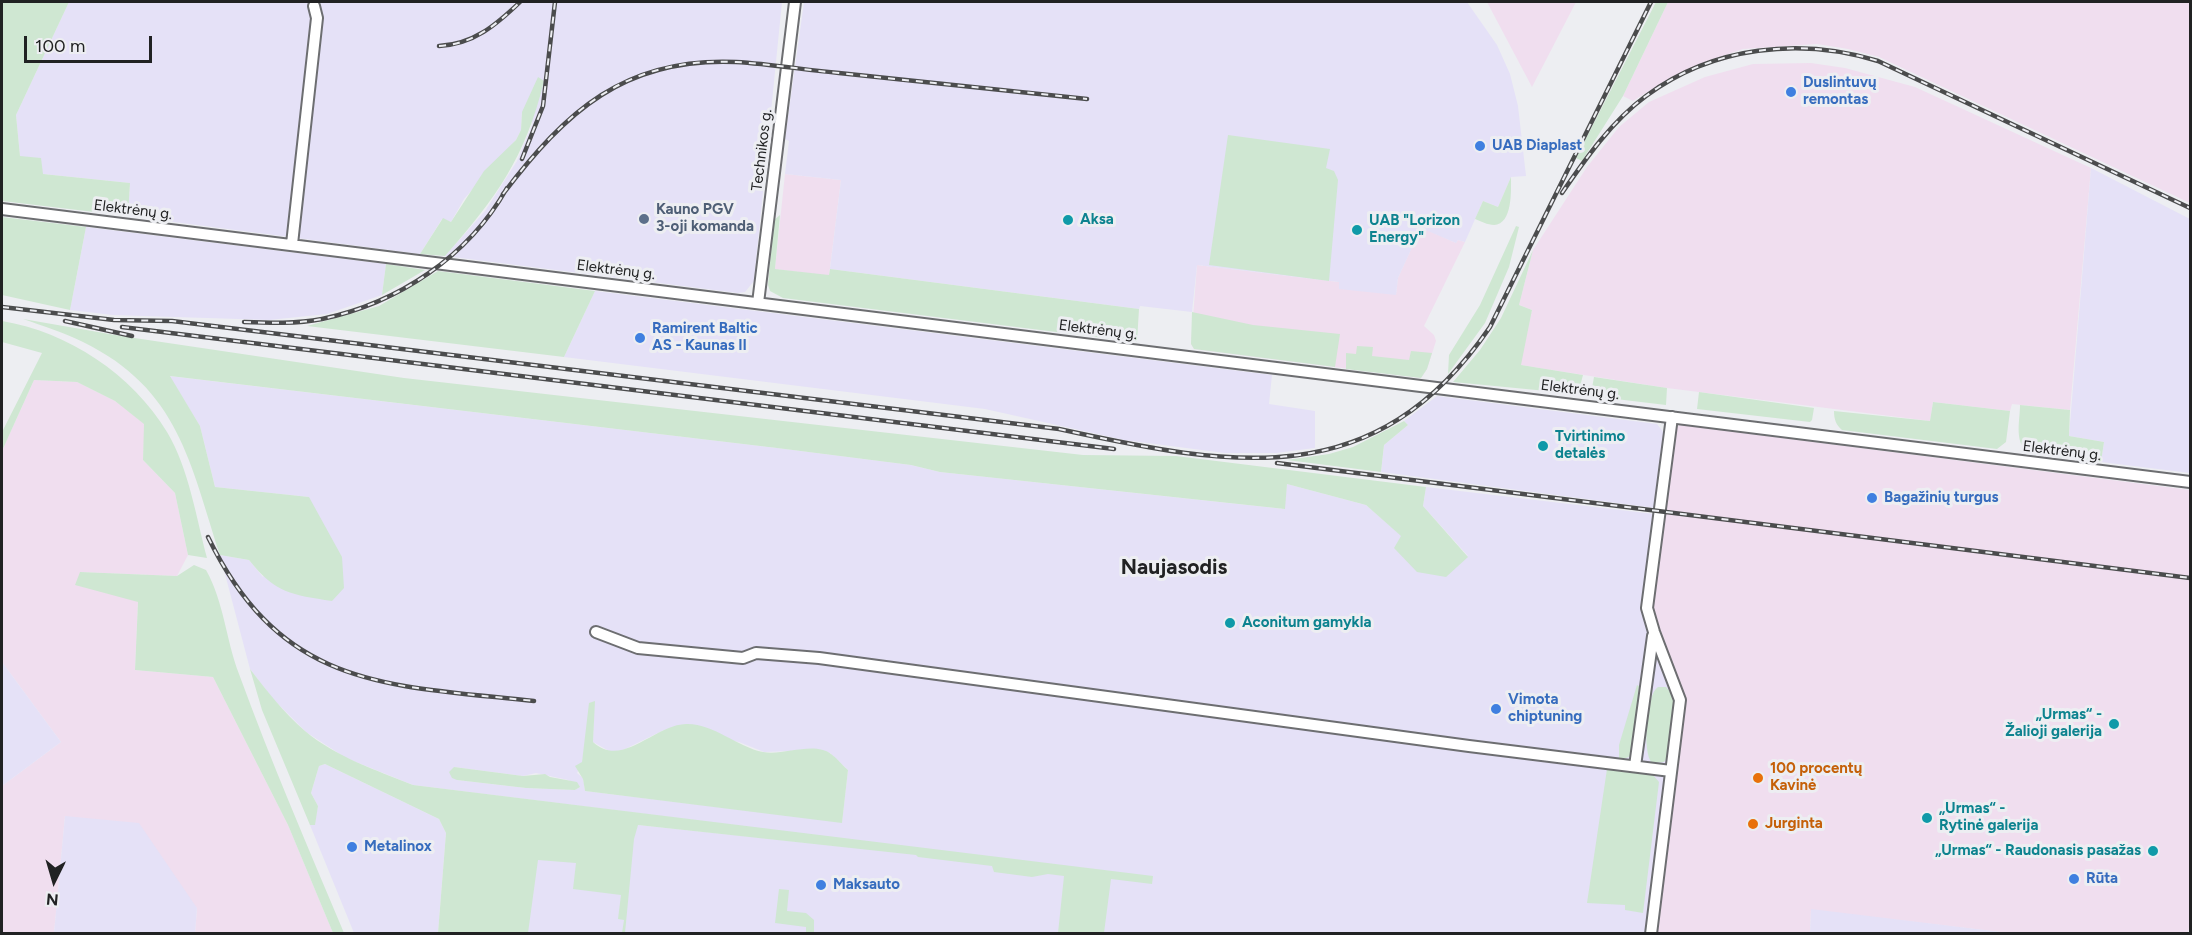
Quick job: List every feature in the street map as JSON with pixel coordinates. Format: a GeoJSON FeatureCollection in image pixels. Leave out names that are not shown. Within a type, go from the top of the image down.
{"type":"FeatureCollection","features":[{"type":"Feature","properties":{"kind":"street","name":"Technikos g."},"geometry":{"type":"LineString","coordinates":[[758,303],[795,2]]}},
{"type":"Feature","properties":{"kind":"street"},"geometry":{"type":"LineString","coordinates":[[292,244],[317,18],[314,6]]}},
{"type":"Feature","properties":{"kind":"street","name":"Elektrėnų g."},"geometry":{"type":"LineString","coordinates":[[2,209],[2190,482]]}},
{"type":"Feature","properties":{"kind":"street"},"geometry":{"type":"LineString","coordinates":[[1651,933],[1680,700],[1654,632],[1648,602],[1672,417]]}},
{"type":"Feature","properties":{"kind":"street"},"geometry":{"type":"LineString","coordinates":[[596,632],[638,648],[743,658],[756,653],[819,658],[1671,771]]}},
{"type":"Feature","properties":{"kind":"street"},"geometry":{"type":"LineString","coordinates":[[1635,766],[1654,632]]}},
{"type":"Feature","properties":{"kind":"shaded area"},"geometry":{"type":"Polygon","coordinates":[[[69,2],[782,2],[754,281],[745,292],[738,293],[445,256],[485,211],[517,161],[533,123],[522,112],[521,130],[516,140],[464,199],[451,222],[442,219],[420,254],[128,216],[130,183],[43,174],[20,156],[16,115],[69,2]]]}},
{"type":"Feature","properties":{"kind":"shaded area"},"geometry":{"type":"Polygon","coordinates":[[[804,2],[1467,2],[1497,45],[1510,74],[1518,106],[1526,176],[1511,177],[1498,207],[1483,201],[1465,242],[1458,240],[1456,243],[1421,228],[1398,278],[1396,295],[1339,289],[1339,282],[1197,265],[1192,312],[1140,306],[1139,309],[830,269],[841,180],[785,174],[789,141],[785,139],[804,2]]]}},
{"type":"Feature","properties":{"kind":"shaded area"},"geometry":{"type":"Polygon","coordinates":[[[1487,2],[1576,2],[1532,87],[1487,2]]]}},
{"type":"Feature","properties":{"kind":"shaded area"},"geometry":{"type":"Polygon","coordinates":[[[1668,2],[2190,2],[2190,203],[1879,57],[1848,49],[1817,44],[1743,49],[1670,78],[1633,101],[1623,96],[1668,2]]]}},
{"type":"Feature","properties":{"kind":"shaded area"},"geometry":{"type":"Polygon","coordinates":[[[1811,63],[1845,68],[1915,87],[2091,168],[2070,410],[2012,404],[2010,411],[1933,402],[1930,421],[1667,388],[1520,365],[1532,310],[1519,305],[1533,250],[1587,167],[1619,127],[1649,102],[1705,77],[1753,64],[1811,63]]]}},
{"type":"Feature","properties":{"kind":"shaded area"},"geometry":{"type":"Polygon","coordinates":[[[2091,168],[2190,219],[2190,473],[2101,462],[2104,442],[2069,436],[2091,168]]]}},
{"type":"Feature","properties":{"kind":"shaded area"},"geometry":{"type":"Polygon","coordinates":[[[785,174],[841,180],[829,276],[775,269],[785,174]]]}},
{"type":"Feature","properties":{"kind":"shaded area"},"geometry":{"type":"Polygon","coordinates":[[[86,227],[386,264],[382,295],[327,314],[269,320],[113,315],[70,310],[86,227]]]}},
{"type":"Feature","properties":{"kind":"shaded area"},"geometry":{"type":"Polygon","coordinates":[[[1421,227],[1456,243],[1458,240],[1465,242],[1424,326],[1434,335],[1436,341],[1427,369],[1421,378],[1194,349],[1191,344],[1197,265],[1339,282],[1339,288],[1396,294],[1398,278],[1421,227]]]}},
{"type":"Feature","properties":{"kind":"shaded area"},"geometry":{"type":"Polygon","coordinates":[[[595,291],[1272,375],[1269,404],[1315,411],[1315,448],[1276,453],[1225,453],[1124,440],[985,409],[564,357],[595,291]]]}},
{"type":"Feature","properties":{"kind":"shaded area"},"geometry":{"type":"Polygon","coordinates":[[[169,376],[777,448],[911,465],[940,472],[1284,509],[1287,484],[1366,505],[1402,536],[1468,556],[1423,506],[1426,487],[1654,514],[1642,607],[1676,696],[1646,933],[455,933],[531,818],[638,825],[915,854],[909,847],[413,785],[346,758],[306,732],[273,699],[250,669],[220,555],[249,560],[263,577],[309,497],[215,487],[200,426],[169,376]],[[594,702],[582,763],[577,773],[583,778],[585,791],[842,822],[848,770],[830,753],[816,750],[764,752],[739,742],[664,730],[621,751],[609,751],[593,742],[594,702]],[[454,767],[457,780],[526,788],[575,790],[580,787],[568,780],[536,773],[523,776],[454,767]]]}},
{"type":"Feature","properties":{"kind":"shaded area"},"geometry":{"type":"Polygon","coordinates":[[[34,380],[77,382],[115,401],[145,424],[143,460],[175,493],[188,555],[177,576],[80,572],[138,602],[135,670],[213,677],[288,825],[333,933],[195,933],[197,908],[65,816],[54,933],[2,933],[2,786],[61,742],[2,662],[2,451],[34,380]]]}},
{"type":"Feature","properties":{"kind":"shaded area"},"geometry":{"type":"Polygon","coordinates":[[[1437,396],[1657,424],[1664,433],[1655,508],[1381,472],[1384,445],[1408,425],[1404,421],[1437,396]]]}},
{"type":"Feature","properties":{"kind":"shaded area"},"geometry":{"type":"Polygon","coordinates":[[[1680,425],[2190,490],[2190,921],[2188,933],[2009,933],[1811,910],[1810,933],[1657,933],[1664,865],[1650,607],[1675,428],[1680,425]]]}},
{"type":"Feature","properties":{"kind":"shaded area"},"geometry":{"type":"Polygon","coordinates":[[[2,662],[61,742],[2,786],[2,662]]]}},
{"type":"Feature","properties":{"kind":"shaded area"},"geometry":{"type":"Polygon","coordinates":[[[325,764],[439,819],[446,833],[438,933],[354,933],[310,825],[314,825],[318,806],[311,793],[319,766],[325,764]]]}},
{"type":"Feature","properties":{"kind":"shaded area"},"geometry":{"type":"Polygon","coordinates":[[[65,816],[139,823],[197,908],[195,933],[54,933],[65,816]]]}},
{"type":"Feature","properties":{"kind":"shaded area"},"geometry":{"type":"Polygon","coordinates":[[[1811,909],[2009,933],[1810,933],[1811,909]]]}},
{"type":"Feature","properties":{"kind":"green space"},"geometry":{"type":"Polygon","coordinates":[[[2,2],[69,2],[16,115],[20,156],[41,158],[43,174],[130,183],[128,216],[2,201],[2,2]]]}},
{"type":"Feature","properties":{"kind":"green space"},"geometry":{"type":"Polygon","coordinates":[[[1656,2],[1668,2],[1623,96],[1582,161],[1576,158],[1656,2]]]}},
{"type":"Feature","properties":{"kind":"green space"},"geometry":{"type":"Polygon","coordinates":[[[538,77],[544,81],[528,133],[518,155],[494,195],[445,256],[420,254],[443,218],[451,222],[484,171],[516,140],[521,130],[522,112],[538,77]]]}},
{"type":"Feature","properties":{"kind":"green space"},"geometry":{"type":"Polygon","coordinates":[[[1228,135],[1330,149],[1326,168],[1334,171],[1338,180],[1329,281],[1209,265],[1228,135]]]}},
{"type":"Feature","properties":{"kind":"green space"},"geometry":{"type":"Polygon","coordinates":[[[1511,177],[1510,206],[1505,219],[1494,225],[1475,219],[1483,201],[1498,207],[1511,177]]]}},
{"type":"Feature","properties":{"kind":"green space"},"geometry":{"type":"Polygon","coordinates":[[[780,215],[775,269],[829,275],[830,269],[1139,309],[1137,342],[783,298],[770,291],[768,285],[774,220],[780,215]]]}},
{"type":"Feature","properties":{"kind":"green space"},"geometry":{"type":"Polygon","coordinates":[[[2,217],[86,227],[70,310],[2,295],[2,217]]]}},
{"type":"Feature","properties":{"kind":"green space"},"geometry":{"type":"Polygon","coordinates":[[[1516,226],[1519,227],[1509,267],[1485,323],[1448,374],[1449,355],[1480,305],[1516,226]]]}},
{"type":"Feature","properties":{"kind":"green space"},"geometry":{"type":"Polygon","coordinates":[[[1533,250],[1519,305],[1532,310],[1521,365],[1583,375],[1578,394],[1453,382],[1480,350],[1501,318],[1533,250]]]}},
{"type":"Feature","properties":{"kind":"green space"},"geometry":{"type":"Polygon","coordinates":[[[386,264],[425,270],[382,295],[386,264]]]}},
{"type":"Feature","properties":{"kind":"green space"},"geometry":{"type":"Polygon","coordinates":[[[438,271],[595,291],[564,357],[307,326],[379,306],[438,271]]]}},
{"type":"Feature","properties":{"kind":"green space"},"geometry":{"type":"Polygon","coordinates":[[[1192,312],[1253,325],[1340,334],[1335,367],[1194,349],[1191,344],[1192,312]]]}},
{"type":"Feature","properties":{"kind":"green space"},"geometry":{"type":"Polygon","coordinates":[[[23,319],[121,336],[404,378],[1083,455],[1176,456],[1426,487],[1423,506],[1468,557],[1446,577],[1417,572],[1394,548],[1401,536],[1366,505],[1287,484],[1285,509],[940,472],[911,465],[777,448],[170,376],[200,426],[215,487],[309,497],[342,557],[344,588],[332,601],[318,599],[285,591],[276,586],[249,560],[220,555],[189,460],[161,406],[141,382],[115,361],[76,338],[23,319]]]}},
{"type":"Feature","properties":{"kind":"green space"},"geometry":{"type":"Polygon","coordinates":[[[2,321],[51,335],[96,359],[117,374],[153,411],[175,446],[181,462],[207,558],[188,555],[175,493],[143,460],[144,424],[115,401],[77,382],[34,380],[2,451],[2,432],[42,353],[2,342],[2,321]]]}},
{"type":"Feature","properties":{"kind":"green space"},"geometry":{"type":"Polygon","coordinates":[[[1357,346],[1373,347],[1372,356],[1409,360],[1411,351],[1432,353],[1427,369],[1421,378],[1346,369],[1346,353],[1356,354],[1357,346]]]}},
{"type":"Feature","properties":{"kind":"green space"},"geometry":{"type":"Polygon","coordinates":[[[1594,377],[1667,388],[1666,405],[1599,397],[1592,388],[1594,377]]]}},
{"type":"Feature","properties":{"kind":"green space"},"geometry":{"type":"Polygon","coordinates":[[[1699,392],[1814,408],[1812,420],[1810,422],[1697,409],[1699,392]]]}},
{"type":"Feature","properties":{"kind":"green space"},"geometry":{"type":"Polygon","coordinates":[[[1933,402],[2010,411],[2006,442],[1997,449],[1842,430],[1834,417],[1834,411],[1930,421],[1933,402]]]}},
{"type":"Feature","properties":{"kind":"green space"},"geometry":{"type":"Polygon","coordinates":[[[2020,405],[2070,410],[2069,436],[2104,442],[2101,462],[2031,454],[2025,450],[2020,439],[2020,405]]]}},
{"type":"Feature","properties":{"kind":"green space"},"geometry":{"type":"Polygon","coordinates":[[[1404,421],[1408,425],[1384,445],[1381,472],[1287,460],[1329,454],[1353,447],[1404,421]]]}},
{"type":"Feature","properties":{"kind":"green space"},"geometry":{"type":"Polygon","coordinates":[[[194,565],[206,570],[212,582],[251,707],[344,933],[333,933],[288,825],[213,677],[135,670],[138,602],[75,585],[80,572],[177,576],[194,565]]]}},
{"type":"Feature","properties":{"kind":"green space"},"geometry":{"type":"Polygon","coordinates":[[[250,669],[290,717],[317,740],[357,762],[413,785],[1153,876],[1152,884],[1111,879],[1104,933],[1058,933],[1064,876],[1048,874],[1032,877],[994,872],[992,866],[916,855],[638,825],[634,839],[625,933],[622,933],[624,920],[618,919],[621,895],[573,889],[576,863],[538,860],[528,933],[438,933],[446,833],[439,819],[325,764],[319,766],[311,793],[318,806],[315,825],[310,825],[262,710],[250,669]]]}},
{"type":"Feature","properties":{"kind":"green space"},"geometry":{"type":"Polygon","coordinates":[[[1637,685],[1639,686],[1634,749],[1629,757],[1619,760],[1619,745],[1637,685]]]}},
{"type":"Feature","properties":{"kind":"green space"},"geometry":{"type":"Polygon","coordinates":[[[1658,687],[1666,687],[1671,694],[1674,721],[1667,758],[1664,762],[1652,763],[1646,736],[1648,711],[1658,687]]]}},
{"type":"Feature","properties":{"kind":"green space"},"geometry":{"type":"Polygon","coordinates":[[[595,701],[593,742],[604,749],[615,751],[627,748],[674,726],[686,724],[706,727],[763,752],[824,750],[848,770],[842,823],[585,791],[583,779],[575,766],[582,762],[589,703],[595,701]]]}},
{"type":"Feature","properties":{"kind":"green space"},"geometry":{"type":"Polygon","coordinates":[[[454,767],[523,776],[545,774],[577,782],[580,787],[575,790],[526,788],[457,780],[452,778],[449,772],[454,767]]]}},
{"type":"Feature","properties":{"kind":"green space"},"geometry":{"type":"Polygon","coordinates":[[[1607,769],[1653,775],[1659,782],[1643,913],[1625,910],[1625,905],[1587,903],[1607,769]]]}},
{"type":"Feature","properties":{"kind":"green space"},"geometry":{"type":"Polygon","coordinates":[[[779,889],[789,890],[787,911],[806,913],[814,920],[814,933],[806,933],[806,927],[775,923],[779,889]]]}},
{"type":"Feature","properties":{"kind":"railway"},"geometry":{"type":"LineString","coordinates":[[439,46],[463,42],[484,32],[520,2]]}},
{"type":"Feature","properties":{"kind":"railway"},"geometry":{"type":"LineString","coordinates":[[522,159],[543,106],[555,2]]}},
{"type":"Feature","properties":{"kind":"railway"},"geometry":{"type":"LineString","coordinates":[[2,307],[114,320],[172,321],[1059,429],[1184,453],[1242,458],[1297,455],[1349,443],[1399,419],[1446,381],[1490,327],[1651,2]]}},
{"type":"Feature","properties":{"kind":"railway"},"geometry":{"type":"LineString","coordinates":[[1562,193],[1611,128],[1646,96],[1672,79],[1700,66],[1729,57],[1788,48],[1819,49],[1878,61],[2190,208]]}},
{"type":"Feature","properties":{"kind":"railway"},"geometry":{"type":"LineString","coordinates":[[503,194],[550,138],[575,114],[601,95],[630,80],[662,69],[697,63],[749,63],[1087,99]]}},
{"type":"Feature","properties":{"kind":"railway"},"geometry":{"type":"LineString","coordinates":[[244,322],[273,323],[322,319],[350,312],[404,289],[451,256],[491,213],[507,188]]}},
{"type":"Feature","properties":{"kind":"railway"},"geometry":{"type":"LineString","coordinates":[[65,321],[132,336]]}},
{"type":"Feature","properties":{"kind":"railway"},"geometry":{"type":"LineString","coordinates":[[122,327],[1114,449]]}},
{"type":"Feature","properties":{"kind":"railway"},"geometry":{"type":"LineString","coordinates":[[1277,463],[2190,578]]}},
{"type":"Feature","properties":{"kind":"railway"},"geometry":{"type":"LineString","coordinates":[[208,537],[237,587],[269,624],[304,651],[343,670],[385,682],[431,690],[534,701]]}},
{"type":"Feature","properties":{"kind":"place","name":"Duslintuvų remontas"},"geometry":{"type":"Point","coordinates":[1791,92]}},
{"type":"Feature","properties":{"kind":"place","name":"UAB Diaplast"},"geometry":{"type":"Point","coordinates":[1480,146]}},
{"type":"Feature","properties":{"kind":"place","name":"Kauno PGV 3-oji komanda"},"geometry":{"type":"Point","coordinates":[644,219]}},
{"type":"Feature","properties":{"kind":"place","name":"Aksa"},"geometry":{"type":"Point","coordinates":[1068,220]}},
{"type":"Feature","properties":{"kind":"place","name":"UAB \"Lorizon Energy\""},"geometry":{"type":"Point","coordinates":[1357,230]}},
{"type":"Feature","properties":{"kind":"place","name":"Ramirent Baltic AS - Kaunas II"},"geometry":{"type":"Point","coordinates":[640,338]}},
{"type":"Feature","properties":{"kind":"place","name":"Tvirtinimo detalės"},"geometry":{"type":"Point","coordinates":[1543,446]}},
{"type":"Feature","properties":{"kind":"place","name":"Bagažinių turgus"},"geometry":{"type":"Point","coordinates":[1872,498]}},
{"type":"Feature","properties":{"kind":"place","name":"Aconitum gamykla"},"geometry":{"type":"Point","coordinates":[1230,623]}},
{"type":"Feature","properties":{"kind":"place","name":"Vimota chiptuning"},"geometry":{"type":"Point","coordinates":[1496,709]}},
{"type":"Feature","properties":{"kind":"place","name":"„Urmas“ - Žalioji galerija"},"geometry":{"type":"Point","coordinates":[2114,724]}},
{"type":"Feature","properties":{"kind":"place","name":"100 procentų Kavinė"},"geometry":{"type":"Point","coordinates":[1758,778]}},
{"type":"Feature","properties":{"kind":"place","name":"„Urmas“ - Rytinė galerija"},"geometry":{"type":"Point","coordinates":[1927,818]}},
{"type":"Feature","properties":{"kind":"place","name":"Jurginta"},"geometry":{"type":"Point","coordinates":[1753,824]}},
{"type":"Feature","properties":{"kind":"place","name":"Metalinox"},"geometry":{"type":"Point","coordinates":[352,847]}},
{"type":"Feature","properties":{"kind":"place","name":"„Urmas“ - Raudonasis pasažas"},"geometry":{"type":"Point","coordinates":[2153,851]}},
{"type":"Feature","properties":{"kind":"place","name":"Rūta"},"geometry":{"type":"Point","coordinates":[2074,879]}},
{"type":"Feature","properties":{"kind":"place","name":"Maksauto"},"geometry":{"type":"Point","coordinates":[821,885]}},
{"type":"Feature","properties":{"kind":"district","name":"Naujasodis"},"geometry":{"type":"Point","coordinates":[1174,568]}}]}
